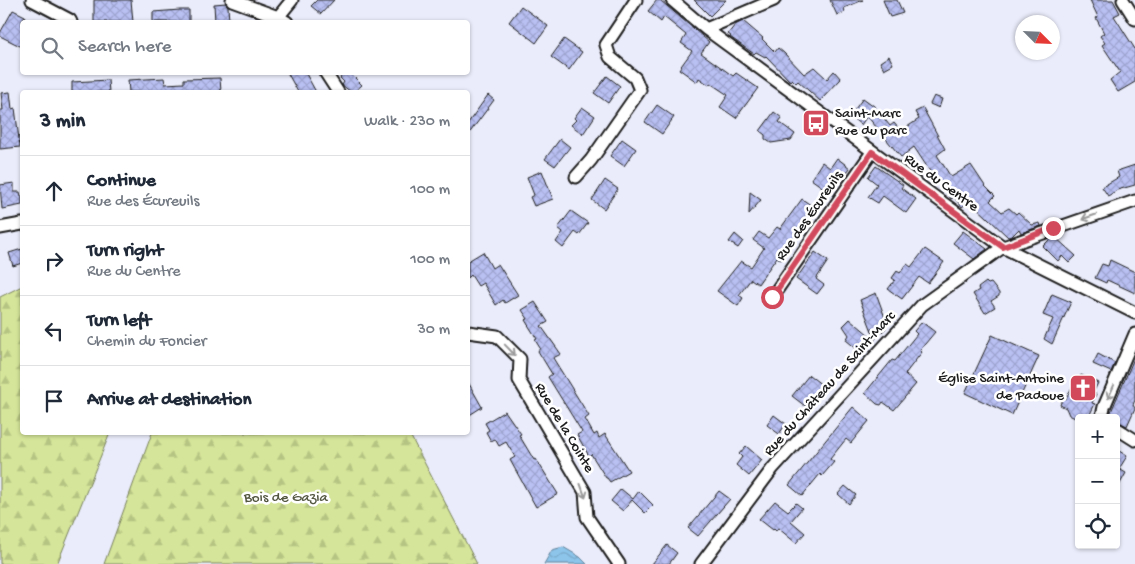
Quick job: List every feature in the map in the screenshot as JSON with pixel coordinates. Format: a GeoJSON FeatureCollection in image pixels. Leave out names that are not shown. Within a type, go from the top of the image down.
{"type":"FeatureCollection","features":[{"type":"Feature","properties":{"kind":"street"},"geometry":{"type":"LineString","coordinates":[[32,0],[70,20]]}},
{"type":"Feature","properties":{"kind":"street"},"geometry":{"type":"LineString","coordinates":[[232,0],[277,20]]}},
{"type":"Feature","properties":{"kind":"street"},"geometry":{"type":"LineString","coordinates":[[280,20],[292,0]]}},
{"type":"Feature","properties":{"kind":"street"},"geometry":{"type":"LineString","coordinates":[[576,177],[591,160],[640,90],[635,78],[610,57],[606,46],[636,0]]}},
{"type":"Feature","properties":{"kind":"street","name":"Rue du Centre"},"geometry":{"type":"LineString","coordinates":[[672,0],[706,29],[1003,247],[1135,312]]}},
{"type":"Feature","properties":{"kind":"street"},"geometry":{"type":"LineString","coordinates":[[706,29],[774,0]]}},
{"type":"Feature","properties":{"kind":"street"},"geometry":{"type":"LineString","coordinates":[[1123,0],[1135,19]]}},
{"type":"Feature","properties":{"kind":"street"},"geometry":{"type":"LineString","coordinates":[[327,75],[337,90]]}},
{"type":"Feature","properties":{"kind":"street","name":"Rue des Écureuils"},"geometry":{"type":"LineString","coordinates":[[772,297],[872,152]]}},
{"type":"Feature","properties":{"kind":"street","name":"Rue du Château de Saint-Marc"},"geometry":{"type":"LineString","coordinates":[[701,564],[773,468],[922,306],[1003,247],[1135,201]]}},
{"type":"Feature","properties":{"kind":"street"},"geometry":{"type":"LineString","coordinates":[[0,228],[20,224]]}},
{"type":"Feature","properties":{"kind":"street","name":"Rue de la Cointe"},"geometry":{"type":"LineString","coordinates":[[470,332],[497,336],[520,359],[519,380],[585,492],[587,517],[619,564]]}},
{"type":"Feature","properties":{"kind":"street"},"geometry":{"type":"LineString","coordinates":[[1102,414],[1135,334]]}},
{"type":"Feature","properties":{"kind":"street"},"geometry":{"type":"LineString","coordinates":[[1120,431],[1135,440]]}},
{"type":"Feature","properties":{"kind":"green space"},"geometry":{"type":"Polygon","coordinates":[[[20,287],[20,435],[109,435],[57,564],[0,564],[0,297],[20,287]]]}},
{"type":"Feature","properties":{"kind":"green space","name":"Bois de Gazia"},"geometry":{"type":"Polygon","coordinates":[[[151,435],[410,435],[477,564],[104,564],[151,435]]]}},
{"type":"Feature","properties":{"kind":"water"},"geometry":{"type":"Polygon","coordinates":[[[563,547],[580,557],[587,564],[544,564],[552,550],[563,547]]]}},
{"type":"Feature","properties":{"kind":"building"},"geometry":{"type":"Polygon","coordinates":[[[94,0],[131,0],[133,20],[94,20],[94,0]]]}},
{"type":"Feature","properties":{"kind":"building"},"geometry":{"type":"Polygon","coordinates":[[[317,0],[334,0],[321,14],[311,6],[317,0]]]}},
{"type":"Feature","properties":{"kind":"building"},"geometry":{"type":"Polygon","coordinates":[[[657,0],[660,0],[709,42],[701,53],[733,76],[736,73],[758,88],[736,118],[720,107],[728,95],[699,78],[697,82],[679,69],[692,51],[681,43],[686,35],[664,17],[661,22],[648,11],[657,0]]]}},
{"type":"Feature","properties":{"kind":"building"},"geometry":{"type":"Polygon","coordinates":[[[694,0],[726,0],[710,16],[694,0]]]}},
{"type":"Feature","properties":{"kind":"building"},"geometry":{"type":"Polygon","coordinates":[[[830,0],[863,0],[844,8],[845,12],[837,15],[830,0]]]}},
{"type":"Feature","properties":{"kind":"building"},"geometry":{"type":"Polygon","coordinates":[[[883,0],[897,0],[903,13],[890,17],[883,0]]]}},
{"type":"Feature","properties":{"kind":"building"},"geometry":{"type":"Polygon","coordinates":[[[1090,0],[1113,0],[1120,13],[1114,16],[1135,49],[1135,82],[1118,92],[1110,80],[1120,72],[1102,45],[1105,43],[1100,36],[1104,33],[1096,18],[1098,17],[1090,0]]]}},
{"type":"Feature","properties":{"kind":"building"},"geometry":{"type":"Polygon","coordinates":[[[226,3],[229,20],[215,20],[214,4],[226,3]]]}},
{"type":"Feature","properties":{"kind":"building"},"geometry":{"type":"Polygon","coordinates":[[[521,6],[548,26],[536,43],[509,22],[521,6]]]}},
{"type":"Feature","properties":{"kind":"building"},"geometry":{"type":"Polygon","coordinates":[[[13,10],[25,16],[23,20],[20,20],[20,46],[0,36],[13,10]]]}},
{"type":"Feature","properties":{"kind":"building"},"geometry":{"type":"Polygon","coordinates":[[[189,10],[189,20],[153,20],[153,12],[189,10]]]}},
{"type":"Feature","properties":{"kind":"building"},"geometry":{"type":"Polygon","coordinates":[[[743,21],[763,38],[775,52],[778,48],[784,53],[804,74],[814,67],[827,79],[834,71],[841,79],[820,101],[798,81],[796,83],[792,79],[790,81],[766,56],[756,52],[754,54],[730,37],[728,34],[735,25],[743,21]]]}},
{"type":"Feature","properties":{"kind":"building"},"geometry":{"type":"Polygon","coordinates":[[[564,39],[582,52],[569,70],[551,57],[564,39]]]}},
{"type":"Feature","properties":{"kind":"building"},"geometry":{"type":"Polygon","coordinates":[[[889,56],[893,64],[884,69],[880,62],[889,56]]]}},
{"type":"Feature","properties":{"kind":"building"},"geometry":{"type":"Polygon","coordinates":[[[289,75],[307,75],[315,90],[297,90],[289,75]]]}},
{"type":"Feature","properties":{"kind":"building"},"geometry":{"type":"Polygon","coordinates":[[[342,75],[352,75],[362,85],[356,90],[348,90],[342,85],[344,82],[340,78],[342,75]]]}},
{"type":"Feature","properties":{"kind":"building"},"geometry":{"type":"Polygon","coordinates":[[[607,76],[620,86],[608,103],[594,93],[607,76]]]}},
{"type":"Feature","properties":{"kind":"building"},"geometry":{"type":"Polygon","coordinates":[[[164,78],[165,84],[184,83],[184,79],[220,78],[221,90],[129,90],[128,80],[164,78]]]}},
{"type":"Feature","properties":{"kind":"building"},"geometry":{"type":"Polygon","coordinates":[[[108,80],[109,90],[72,90],[72,82],[108,80]]]}},
{"type":"Feature","properties":{"kind":"building"},"geometry":{"type":"Polygon","coordinates":[[[10,92],[12,109],[15,108],[20,147],[0,149],[0,110],[3,110],[1,93],[10,92]]]}},
{"type":"Feature","properties":{"kind":"building"},"geometry":{"type":"Polygon","coordinates":[[[488,95],[494,100],[470,132],[470,120],[488,95]]]}},
{"type":"Feature","properties":{"kind":"building"},"geometry":{"type":"Polygon","coordinates":[[[934,96],[942,99],[939,108],[930,104],[934,96]]]}},
{"type":"Feature","properties":{"kind":"building"},"geometry":{"type":"Polygon","coordinates":[[[863,98],[874,106],[890,126],[894,123],[901,131],[919,119],[915,112],[923,108],[945,149],[937,155],[951,177],[971,165],[985,186],[995,196],[990,201],[1002,212],[1009,208],[1016,214],[1018,212],[1032,225],[1040,223],[1041,226],[1021,233],[1019,229],[1012,236],[1008,237],[970,201],[962,207],[954,197],[951,199],[939,181],[937,182],[914,147],[901,157],[867,116],[861,125],[850,116],[863,98]]]}},
{"type":"Feature","properties":{"kind":"building"},"geometry":{"type":"Polygon","coordinates":[[[657,105],[674,117],[662,134],[645,122],[657,105]]]}},
{"type":"Feature","properties":{"kind":"building"},"geometry":{"type":"Polygon","coordinates":[[[582,107],[595,116],[583,134],[571,125],[576,120],[574,118],[582,107]]]}},
{"type":"Feature","properties":{"kind":"building"},"geometry":{"type":"Polygon","coordinates":[[[774,112],[782,118],[779,122],[795,134],[791,140],[771,143],[765,139],[765,135],[760,131],[774,112]]]}},
{"type":"Feature","properties":{"kind":"building"},"geometry":{"type":"Polygon","coordinates":[[[560,139],[570,147],[555,166],[545,159],[560,139]]]}},
{"type":"Feature","properties":{"kind":"building"},"geometry":{"type":"Polygon","coordinates":[[[622,139],[636,149],[624,166],[610,156],[622,139]]]}},
{"type":"Feature","properties":{"kind":"building"},"geometry":{"type":"Polygon","coordinates":[[[837,158],[850,168],[841,180],[835,175],[825,189],[811,179],[822,162],[830,168],[837,158]]]}},
{"type":"Feature","properties":{"kind":"building"},"geometry":{"type":"Polygon","coordinates":[[[1135,165],[1135,185],[1117,190],[1108,196],[1102,187],[1119,177],[1117,171],[1135,165]]]}},
{"type":"Feature","properties":{"kind":"building"},"geometry":{"type":"Polygon","coordinates":[[[876,166],[903,185],[901,188],[916,199],[906,213],[883,196],[878,203],[868,197],[877,184],[868,177],[876,166]]]}},
{"type":"Feature","properties":{"kind":"building"},"geometry":{"type":"Polygon","coordinates":[[[542,171],[553,199],[534,206],[530,197],[534,195],[527,177],[542,171]]]}},
{"type":"Feature","properties":{"kind":"building"},"geometry":{"type":"Polygon","coordinates":[[[605,180],[618,189],[604,209],[592,200],[605,180]]]}},
{"type":"Feature","properties":{"kind":"building"},"geometry":{"type":"Polygon","coordinates":[[[14,183],[14,192],[20,192],[20,205],[2,209],[0,185],[14,183]]]}},
{"type":"Feature","properties":{"kind":"building"},"geometry":{"type":"Polygon","coordinates":[[[750,192],[761,200],[749,214],[750,192]]]}},
{"type":"Feature","properties":{"kind":"building"},"geometry":{"type":"Polygon","coordinates":[[[802,199],[818,210],[806,227],[804,226],[781,260],[777,257],[758,284],[751,279],[739,295],[743,298],[738,306],[717,291],[741,261],[751,267],[764,248],[753,240],[759,232],[768,238],[777,227],[780,229],[802,199]]]}},
{"type":"Feature","properties":{"kind":"building"},"geometry":{"type":"Polygon","coordinates":[[[571,211],[588,223],[579,235],[575,232],[563,248],[556,242],[563,232],[558,228],[571,211]]]}},
{"type":"Feature","properties":{"kind":"building"},"geometry":{"type":"Polygon","coordinates":[[[963,231],[987,249],[974,259],[953,243],[963,231]]]}},
{"type":"Feature","properties":{"kind":"building"},"geometry":{"type":"Polygon","coordinates":[[[735,234],[743,241],[738,248],[729,242],[735,234]]]}},
{"type":"Feature","properties":{"kind":"building"},"geometry":{"type":"Polygon","coordinates":[[[1055,237],[1076,256],[1069,263],[1062,256],[1058,261],[1043,246],[1055,237]]]}},
{"type":"Feature","properties":{"kind":"building"},"geometry":{"type":"Polygon","coordinates":[[[925,249],[944,262],[928,283],[919,277],[902,299],[888,289],[895,280],[892,278],[897,271],[900,273],[907,264],[911,267],[925,249]]]}},
{"type":"Feature","properties":{"kind":"building"},"geometry":{"type":"Polygon","coordinates":[[[20,250],[20,264],[13,266],[9,253],[20,250]]]}},
{"type":"Feature","properties":{"kind":"building"},"geometry":{"type":"Polygon","coordinates":[[[483,252],[492,268],[498,264],[518,295],[505,303],[503,300],[496,305],[483,283],[478,286],[470,276],[470,260],[483,252]]]}},
{"type":"Feature","properties":{"kind":"building"},"geometry":{"type":"Polygon","coordinates":[[[815,252],[828,261],[816,279],[824,285],[817,294],[796,279],[815,252]]]}},
{"type":"Feature","properties":{"kind":"building"},"geometry":{"type":"Polygon","coordinates":[[[1110,260],[1135,272],[1135,293],[1107,280],[1106,283],[1095,278],[1102,264],[1108,266],[1110,260]]]}},
{"type":"Feature","properties":{"kind":"building"},"geometry":{"type":"Polygon","coordinates":[[[986,282],[988,284],[991,283],[999,293],[999,296],[991,301],[995,307],[985,313],[973,294],[986,282]]]}},
{"type":"Feature","properties":{"kind":"building"},"geometry":{"type":"Polygon","coordinates":[[[876,293],[887,323],[884,325],[886,328],[875,339],[860,300],[876,293]]]}},
{"type":"Feature","properties":{"kind":"building"},"geometry":{"type":"Polygon","coordinates":[[[1052,294],[1071,302],[1052,344],[1044,339],[1053,319],[1043,315],[1052,294]]]}},
{"type":"Feature","properties":{"kind":"building"},"geometry":{"type":"Polygon","coordinates":[[[535,302],[548,322],[541,326],[561,354],[553,358],[589,416],[585,419],[594,435],[597,433],[599,438],[605,434],[629,471],[610,482],[591,454],[589,456],[577,435],[582,432],[548,377],[552,374],[538,351],[540,348],[535,340],[537,339],[525,320],[528,319],[522,310],[535,302]]]}},
{"type":"Feature","properties":{"kind":"building"},"geometry":{"type":"Polygon","coordinates":[[[850,319],[875,340],[863,354],[846,340],[849,335],[843,326],[850,319]]]}},
{"type":"Feature","properties":{"kind":"building"},"geometry":{"type":"Polygon","coordinates":[[[922,322],[935,332],[920,350],[922,352],[905,374],[916,384],[894,410],[883,402],[881,405],[877,404],[865,393],[892,360],[895,361],[917,334],[914,331],[922,322]]]}},
{"type":"Feature","properties":{"kind":"building"},"geometry":{"type":"Polygon","coordinates":[[[992,335],[1039,356],[1012,415],[965,393],[992,335]]]}},
{"type":"Feature","properties":{"kind":"building"},"geometry":{"type":"Polygon","coordinates":[[[1098,354],[1115,363],[1111,372],[1093,364],[1098,354]]]}},
{"type":"Feature","properties":{"kind":"building"},"geometry":{"type":"Polygon","coordinates":[[[1135,356],[1135,400],[1133,405],[1135,408],[1127,426],[1120,423],[1120,414],[1110,414],[1135,356]]]}},
{"type":"Feature","properties":{"kind":"building"},"geometry":{"type":"Polygon","coordinates":[[[809,375],[822,385],[805,406],[792,396],[809,375]]]}},
{"type":"Feature","properties":{"kind":"building"},"geometry":{"type":"Polygon","coordinates":[[[1081,375],[1098,383],[1093,393],[1096,394],[1092,403],[1095,404],[1090,414],[1075,414],[1075,418],[1069,415],[1066,408],[1060,405],[1063,397],[1066,399],[1074,383],[1076,384],[1081,375]]]}},
{"type":"Feature","properties":{"kind":"building"},"geometry":{"type":"Polygon","coordinates":[[[470,386],[482,407],[470,415],[470,386]]]}},
{"type":"Feature","properties":{"kind":"building"},"geometry":{"type":"Polygon","coordinates":[[[853,407],[869,421],[851,443],[846,439],[830,459],[834,462],[822,476],[820,474],[802,496],[789,485],[853,407]]]}},
{"type":"Feature","properties":{"kind":"building"},"geometry":{"type":"Polygon","coordinates":[[[505,411],[521,434],[519,435],[534,460],[536,459],[558,494],[536,507],[510,460],[515,457],[506,442],[499,446],[495,439],[491,441],[486,432],[489,430],[485,423],[505,411]]]}},
{"type":"Feature","properties":{"kind":"building"},"geometry":{"type":"Polygon","coordinates":[[[774,415],[786,424],[779,434],[767,425],[774,415]]]}},
{"type":"Feature","properties":{"kind":"building"},"geometry":{"type":"Polygon","coordinates":[[[746,446],[762,460],[749,476],[736,465],[742,457],[739,454],[746,446]]]}},
{"type":"Feature","properties":{"kind":"building"},"geometry":{"type":"Polygon","coordinates":[[[1120,452],[1127,456],[1120,467],[1120,452]]]}},
{"type":"Feature","properties":{"kind":"building"},"geometry":{"type":"Polygon","coordinates":[[[1120,470],[1126,473],[1120,484],[1120,470]]]}},
{"type":"Feature","properties":{"kind":"building"},"geometry":{"type":"Polygon","coordinates":[[[845,486],[856,495],[849,504],[838,494],[845,486]]]}},
{"type":"Feature","properties":{"kind":"building"},"geometry":{"type":"Polygon","coordinates":[[[621,489],[633,499],[639,491],[653,505],[645,513],[632,500],[623,511],[611,501],[621,489]]]}},
{"type":"Feature","properties":{"kind":"building"},"geometry":{"type":"Polygon","coordinates":[[[719,491],[730,499],[698,536],[688,528],[719,491]]]}},
{"type":"Feature","properties":{"kind":"building"},"geometry":{"type":"Polygon","coordinates":[[[775,501],[788,511],[796,503],[802,508],[791,521],[805,533],[796,543],[778,528],[776,531],[773,530],[759,519],[775,501]]]}},
{"type":"Feature","properties":{"kind":"building"},"geometry":{"type":"Polygon","coordinates":[[[667,545],[677,553],[669,564],[652,564],[667,545]]]}},
{"type":"Feature","properties":{"kind":"place","name":"Saint-Marc Rue du parc"},"geometry":{"type":"Point","coordinates":[816,123]}},
{"type":"Feature","properties":{"kind":"place","name":"Église Saint-Antoine de Padoue"},"geometry":{"type":"Point","coordinates":[1083,388]}},
{"type":"Feature","properties":{"kind":"route"},"geometry":{"type":"LineString","coordinates":[[772,297],[872,152],[1003,247],[1053,228]]}}]}
